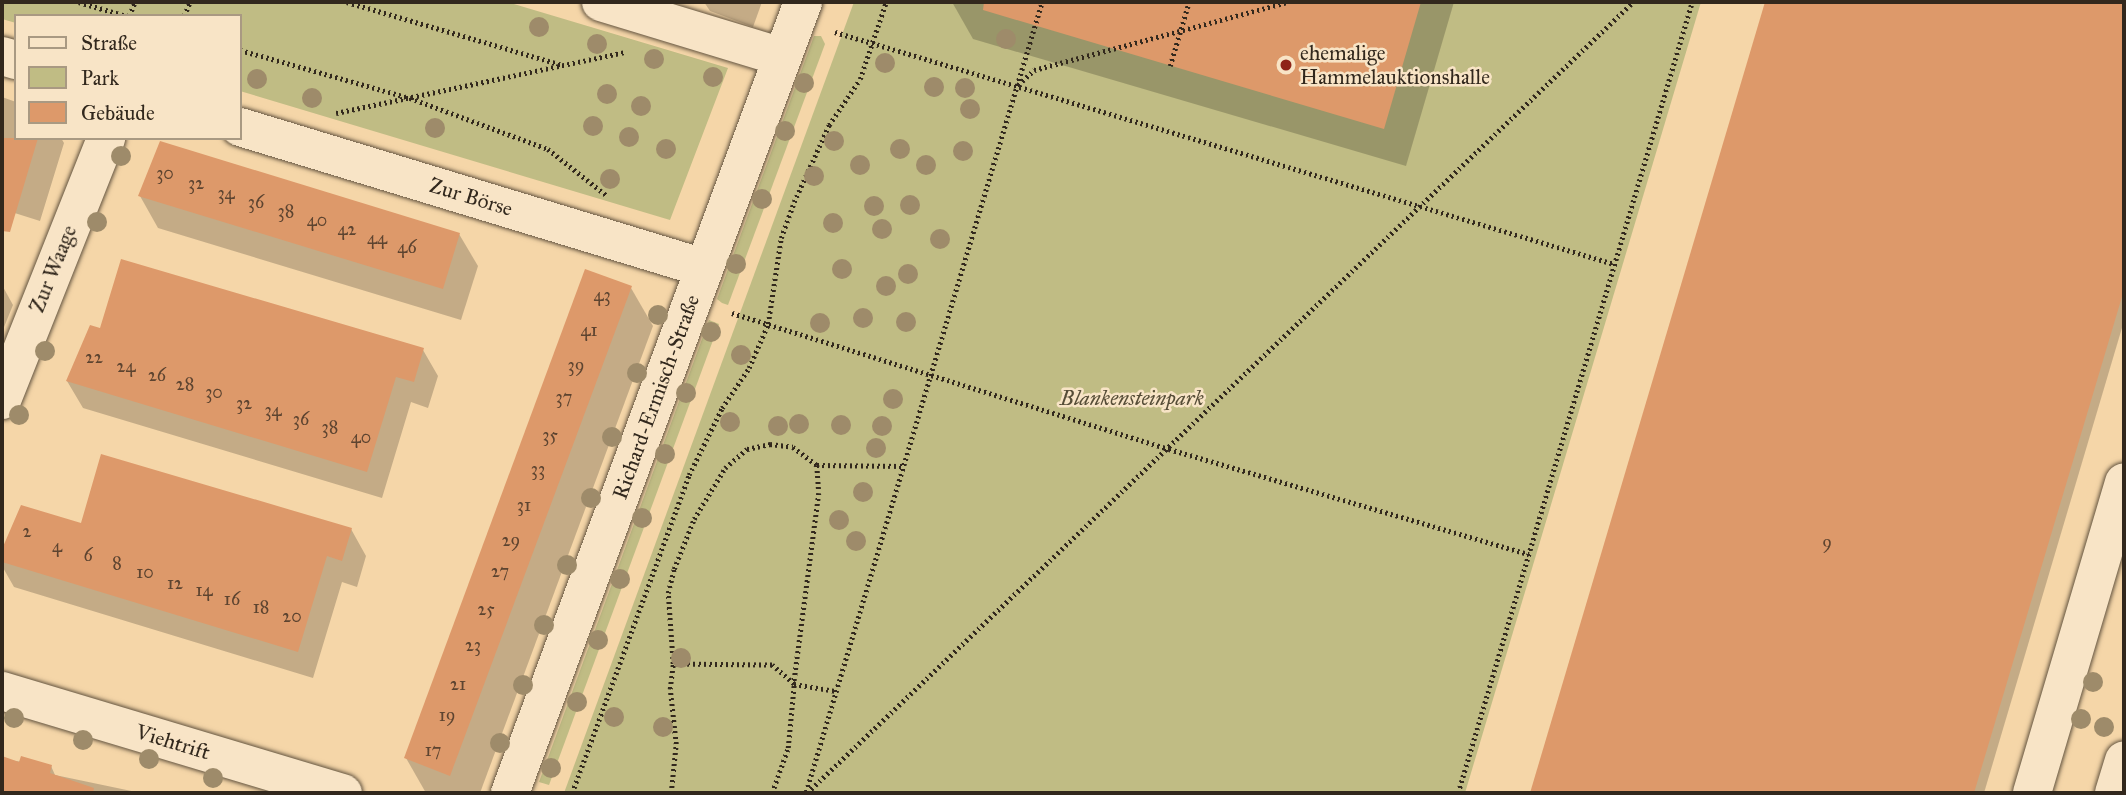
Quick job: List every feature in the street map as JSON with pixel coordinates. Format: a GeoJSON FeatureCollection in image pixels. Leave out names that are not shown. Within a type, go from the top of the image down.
{"type":"FeatureCollection","features":[{"type":"Feature","properties":{"kind":"street"},"geometry":{"type":"LineString","coordinates":[[601,2],[782,57]]}},
{"type":"Feature","properties":{"kind":"street","name":"Richard-Ermisch-Straße"},"geometry":{"type":"LineString","coordinates":[[510,793],[702,267],[803,2]]}},
{"type":"Feature","properties":{"kind":"street","name":"Zur Börse"},"geometry":{"type":"LineString","coordinates":[[242,128],[702,267]]}},
{"type":"Feature","properties":{"kind":"street","name":"Zur Waage"},"geometry":{"type":"LineString","coordinates":[[2,400],[105,140]]}},
{"type":"Feature","properties":{"kind":"street"},"geometry":{"type":"LineString","coordinates":[[2032,793],[2124,482]]}},
{"type":"Feature","properties":{"kind":"street","name":"Viehtrift"},"geometry":{"type":"LineString","coordinates":[[2,691],[344,793]]}},
{"type":"Feature","properties":{"kind":"street"},"geometry":{"type":"LineString","coordinates":[[2115,793],[2124,761]]}},
{"type":"Feature","properties":{"kind":"path"},"geometry":{"type":"LineString","coordinates":[[79,2],[120,14]]}},
{"type":"Feature","properties":{"kind":"path"},"geometry":{"type":"LineString","coordinates":[[347,2],[563,65]]}},
{"type":"Feature","properties":{"kind":"path"},"geometry":{"type":"LineString","coordinates":[[572,793],[689,475],[722,408],[749,368],[768,324],[781,238],[794,202],[829,125],[860,79],[886,2]]}},
{"type":"Feature","properties":{"kind":"path"},"geometry":{"type":"LineString","coordinates":[[806,793],[1042,2]]}},
{"type":"Feature","properties":{"kind":"path"},"geometry":{"type":"LineString","coordinates":[[1170,66],[1189,2]]}},
{"type":"Feature","properties":{"kind":"path"},"geometry":{"type":"LineString","coordinates":[[1017,86],[1034,70],[1181,28],[1287,2]]}},
{"type":"Feature","properties":{"kind":"path"},"geometry":{"type":"LineString","coordinates":[[806,793],[1169,449],[1633,2]]}},
{"type":"Feature","properties":{"kind":"path"},"geometry":{"type":"LineString","coordinates":[[1458,793],[1692,2]]}},
{"type":"Feature","properties":{"kind":"path"},"geometry":{"type":"LineString","coordinates":[[835,32],[1614,264]]}},
{"type":"Feature","properties":{"kind":"path"},"geometry":{"type":"LineString","coordinates":[[242,51],[410,97],[548,149],[609,197]]}},
{"type":"Feature","properties":{"kind":"path"},"geometry":{"type":"LineString","coordinates":[[321,116],[630,51]]}},
{"type":"Feature","properties":{"kind":"path"},"geometry":{"type":"LineString","coordinates":[[732,313],[1169,449],[1529,554]]}},
{"type":"Feature","properties":{"kind":"path"},"geometry":{"type":"LineString","coordinates":[[671,793],[676,744],[670,689],[673,664],[668,593],[674,569],[694,519],[725,468],[747,449],[770,444],[793,447],[817,465],[903,466]]}},
{"type":"Feature","properties":{"kind":"path"},"geometry":{"type":"LineString","coordinates":[[772,793],[788,748],[819,493],[817,465]]}},
{"type":"Feature","properties":{"kind":"path"},"geometry":{"type":"LineString","coordinates":[[673,664],[772,665],[794,684],[836,691]]}},
{"type":"Feature","properties":{"kind":"green space"},"geometry":{"type":"Polygon","coordinates":[[[2,2],[507,2],[728,68],[670,220],[242,92],[242,14],[14,14],[14,22],[2,19],[2,2]]]}},
{"type":"Feature","properties":{"kind":"green space","name":"Blankensteinpark"},"geometry":{"type":"Polygon","coordinates":[[[854,2],[1701,2],[1465,793],[564,793],[854,2]]]}},
{"type":"Feature","properties":{"kind":"green space"},"geometry":{"type":"Polygon","coordinates":[[[814,36],[821,36],[825,44],[728,305],[717,299],[814,36]]]}},
{"type":"Feature","properties":{"kind":"green space"},"geometry":{"type":"Polygon","coordinates":[[[709,320],[719,324],[549,785],[539,782],[709,320]]]}},
{"type":"Feature","properties":{"kind":"building","name":"ehemalige Hammelauktionshalle"},"geometry":{"type":"Polygon","coordinates":[[[984,2],[1421,2],[1384,129],[983,10],[984,2]]]}},
{"type":"Feature","properties":{"kind":"building"},"geometry":{"type":"Polygon","coordinates":[[[1765,2],[2124,2],[2124,290],[1974,793],[1530,793],[1765,2]]]}},
{"type":"Feature","properties":{"kind":"building"},"geometry":{"type":"Polygon","coordinates":[[[2,138],[37,140],[10,232],[2,231],[2,138]]]}},
{"type":"Feature","properties":{"kind":"building"},"geometry":{"type":"Polygon","coordinates":[[[160,141],[460,233],[443,289],[138,196],[160,141]]]}},
{"type":"Feature","properties":{"kind":"building"},"geometry":{"type":"Polygon","coordinates":[[[121,259],[424,348],[414,382],[396,377],[367,472],[66,381],[90,325],[100,328],[121,259]]]}},
{"type":"Feature","properties":{"kind":"building"},"geometry":{"type":"Polygon","coordinates":[[[585,269],[632,286],[450,776],[404,758],[585,269]]]}},
{"type":"Feature","properties":{"kind":"building"},"geometry":{"type":"Polygon","coordinates":[[[101,454],[352,528],[342,561],[327,556],[298,652],[2,562],[2,549],[21,505],[81,523],[101,454]]]}},
{"type":"Feature","properties":{"kind":"building"},"geometry":{"type":"Polygon","coordinates":[[[2,756],[19,762],[21,756],[52,765],[50,773],[94,788],[93,793],[2,793],[2,756]]]}},
{"type":"Feature","properties":{"kind":"place","name":"ehemalige Hammelauktionshalle"},"geometry":{"type":"Point","coordinates":[1286,65]}}]}
